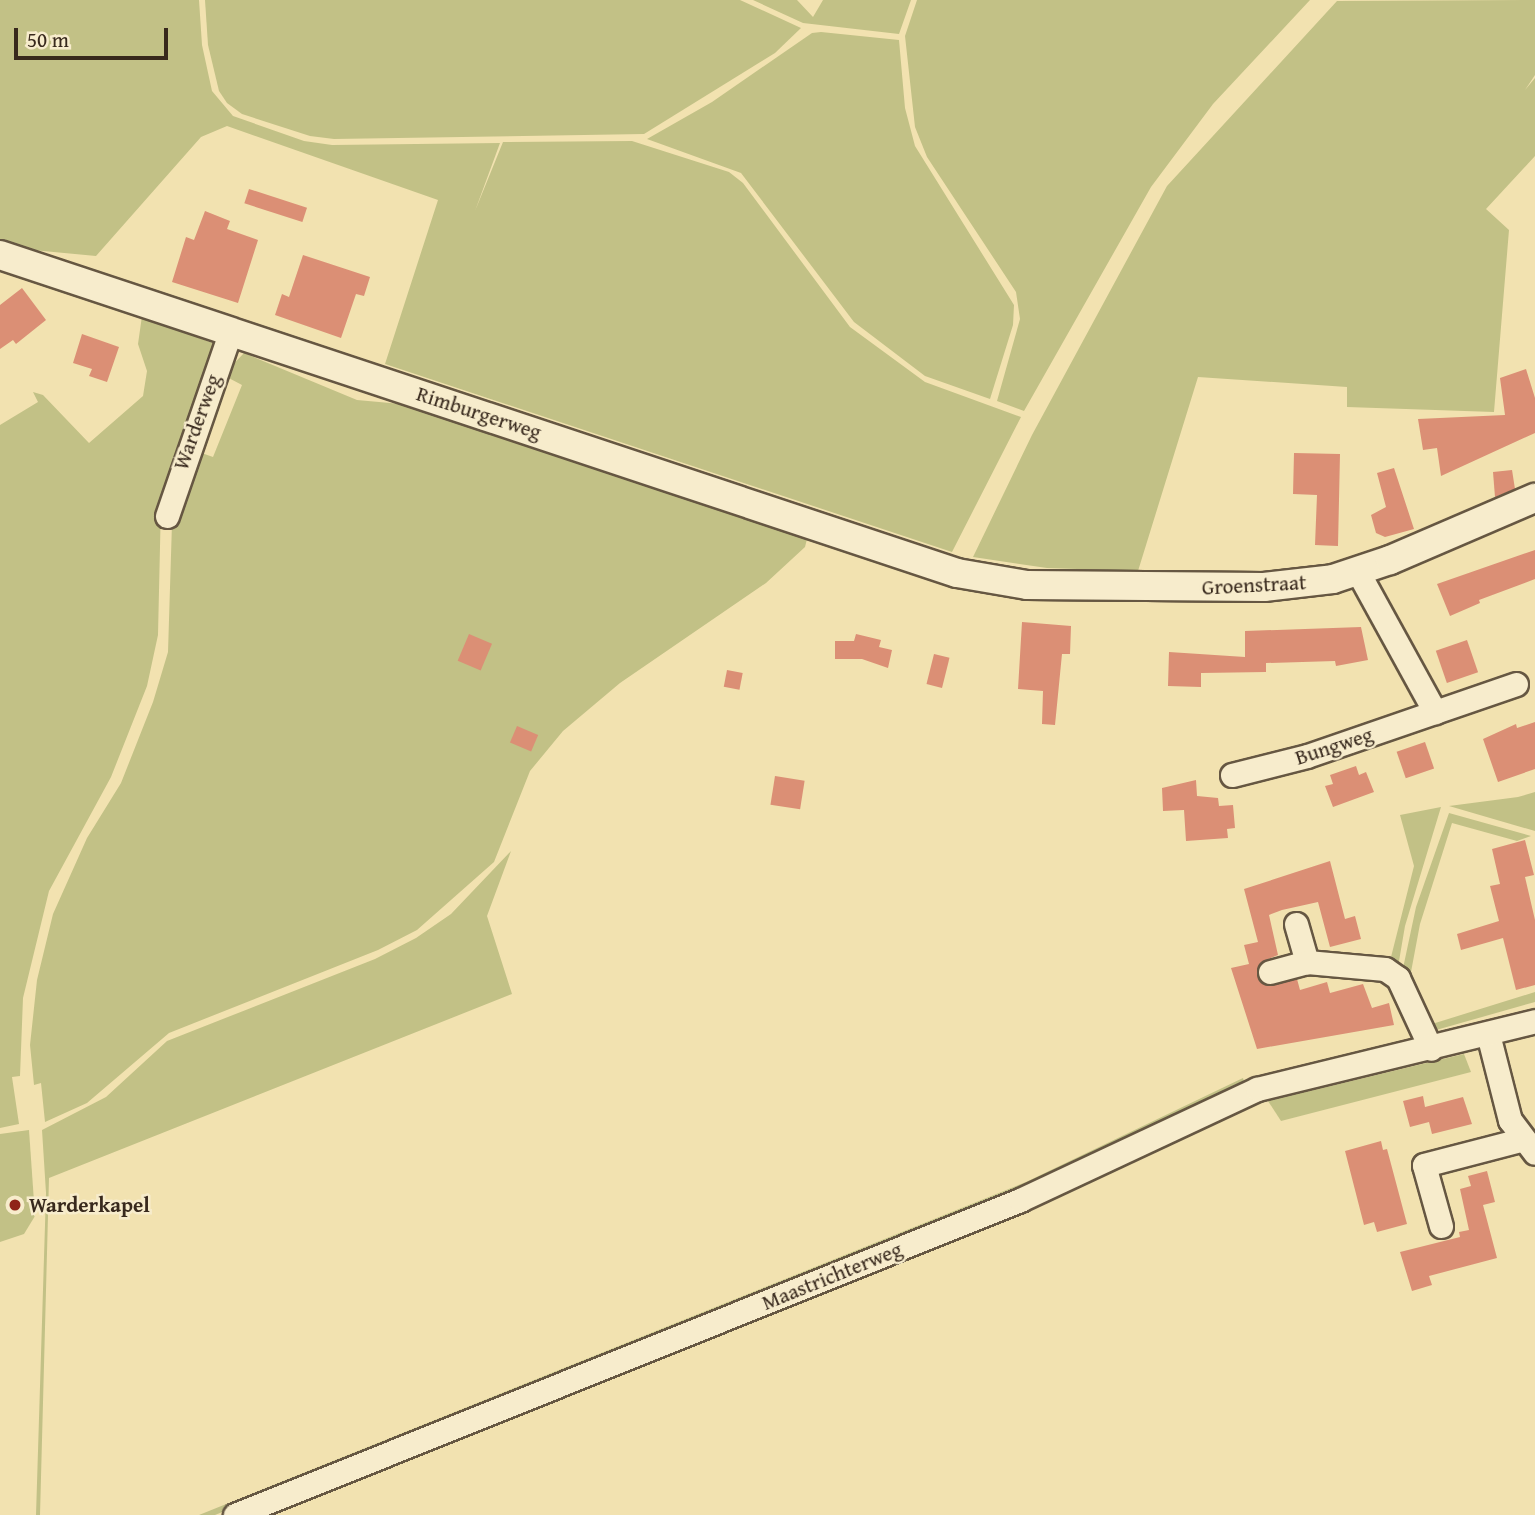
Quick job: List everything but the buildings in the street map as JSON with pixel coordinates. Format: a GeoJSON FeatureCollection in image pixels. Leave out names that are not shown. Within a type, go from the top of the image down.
{"type":"FeatureCollection","features":[{"type":"Feature","properties":{"kind":"street","name":"Rimburgerweg"},"geometry":{"type":"LineString","coordinates":[[0,255],[957,573]]}},
{"type":"Feature","properties":{"kind":"street","name":"Warderweg"},"geometry":{"type":"LineString","coordinates":[[167,516],[231,330]]}},
{"type":"Feature","properties":{"kind":"street","name":"Groenstraat"},"geometry":{"type":"LineString","coordinates":[[957,573],[1027,585],[1139,589],[1264,587],[1358,572],[1535,498]]}},
{"type":"Feature","properties":{"kind":"street"},"geometry":{"type":"LineString","coordinates":[[1358,572],[1436,712]]}},
{"type":"Feature","properties":{"kind":"street","name":"Bungweg"},"geometry":{"type":"LineString","coordinates":[[1232,775],[1307,756],[1516,684]]}},
{"type":"Feature","properties":{"kind":"street"},"geometry":{"type":"LineString","coordinates":[[1296,924],[1307,962]]}},
{"type":"Feature","properties":{"kind":"street"},"geometry":{"type":"LineString","coordinates":[[1269,972],[1307,962],[1392,973],[1431,1049]]}},
{"type":"Feature","properties":{"kind":"street","name":"Maastrichterweg"},"geometry":{"type":"LineString","coordinates":[[235,1515],[1020,1200],[1216,1105],[1287,1080],[1431,1049],[1535,1021]]}},
{"type":"Feature","properties":{"kind":"street"},"geometry":{"type":"LineString","coordinates":[[1441,1226],[1424,1165],[1528,1146],[1506,1105],[1489,1034]]}},
{"type":"Feature","properties":{"kind":"shaded area"},"geometry":{"type":"Polygon","coordinates":[[[0,0],[199,0],[202,45],[212,91],[233,116],[304,141],[332,145],[500,143],[475,211],[503,142],[632,141],[729,172],[743,183],[850,327],[925,382],[1021,417],[952,552],[385,364],[438,200],[227,126],[201,137],[96,256],[22,249],[0,239],[0,0]]]}},
{"type":"Feature","properties":{"kind":"shaded area"},"geometry":{"type":"Polygon","coordinates":[[[205,0],[740,0],[801,28],[775,53],[644,134],[334,139],[310,136],[242,114],[227,103],[219,91],[208,45],[205,0]]]}},
{"type":"Feature","properties":{"kind":"shaded area"},"geometry":{"type":"Polygon","coordinates":[[[753,0],[797,0],[813,17],[823,0],[911,0],[899,34],[803,23],[753,0]]]}},
{"type":"Feature","properties":{"kind":"shaded area"},"geometry":{"type":"Polygon","coordinates":[[[917,0],[1310,0],[1213,104],[1151,187],[1024,411],[997,401],[1020,319],[1016,292],[927,157],[915,127],[905,36],[917,0]]]}},
{"type":"Feature","properties":{"kind":"shaded area"},"geometry":{"type":"Polygon","coordinates":[[[1535,0],[1535,75],[1525,90],[1535,78],[1535,156],[1486,209],[1509,230],[1494,412],[1347,407],[1347,387],[1198,377],[1138,571],[1047,568],[973,557],[1032,435],[1167,186],[1337,1],[1535,0]]]}},
{"type":"Feature","properties":{"kind":"shaded area"},"geometry":{"type":"Polygon","coordinates":[[[812,33],[899,40],[905,108],[915,146],[1014,305],[1013,325],[990,399],[925,376],[854,322],[741,173],[647,139],[712,102],[812,33]]]}},
{"type":"Feature","properties":{"kind":"shaded area"},"geometry":{"type":"Polygon","coordinates":[[[142,316],[215,344],[161,503],[158,635],[147,686],[111,777],[49,891],[23,998],[20,1076],[12,1077],[19,1124],[0,1128],[0,425],[38,402],[33,392],[43,395],[89,443],[143,396],[147,371],[138,344],[142,316]]]}},
{"type":"Feature","properties":{"kind":"shaded area"},"geometry":{"type":"Polygon","coordinates":[[[244,353],[357,400],[401,404],[403,399],[807,539],[805,547],[766,583],[620,683],[563,731],[530,771],[494,862],[417,930],[378,950],[169,1033],[87,1103],[45,1122],[41,1083],[34,1085],[30,1045],[37,980],[53,914],[87,838],[121,783],[153,702],[168,652],[172,523],[193,450],[213,457],[242,385],[223,375],[244,353]]]}},
{"type":"Feature","properties":{"kind":"shaded area"},"geometry":{"type":"Polygon","coordinates":[[[1535,792],[1535,831],[1449,806],[1518,797],[1535,792]]]}},
{"type":"Feature","properties":{"kind":"shaded area"},"geometry":{"type":"Polygon","coordinates":[[[1441,807],[1405,926],[1398,967],[1390,961],[1414,866],[1400,815],[1441,807]]]}},
{"type":"Feature","properties":{"kind":"shaded area"},"geometry":{"type":"Polygon","coordinates":[[[1449,813],[1531,836],[1517,841],[1452,823],[1420,924],[1411,972],[1432,1024],[1535,992],[1535,1002],[1429,1032],[1402,973],[1416,907],[1449,813]]]}},
{"type":"Feature","properties":{"kind":"shaded area"},"geometry":{"type":"Polygon","coordinates":[[[511,851],[487,916],[512,994],[49,1178],[40,1515],[36,1515],[46,1193],[42,1130],[106,1097],[167,1041],[375,959],[416,938],[451,914],[511,851]]]}},
{"type":"Feature","properties":{"kind":"shaded area"},"geometry":{"type":"Polygon","coordinates":[[[1464,1054],[1471,1072],[1281,1121],[1268,1101],[1464,1054]]]}},
{"type":"Feature","properties":{"kind":"shaded area"},"geometry":{"type":"Polygon","coordinates":[[[1243,1078],[1245,1085],[1180,1111],[1011,1193],[215,1515],[199,1515],[1026,1182],[1243,1078]]]}},
{"type":"Feature","properties":{"kind":"shaded area"},"geometry":{"type":"Polygon","coordinates":[[[29,1130],[35,1216],[24,1234],[0,1242],[0,1134],[29,1130]]]}},
{"type":"Feature","properties":{"kind":"place","name":"Warderkapel"},"geometry":{"type":"Point","coordinates":[15,1205]}}]}
